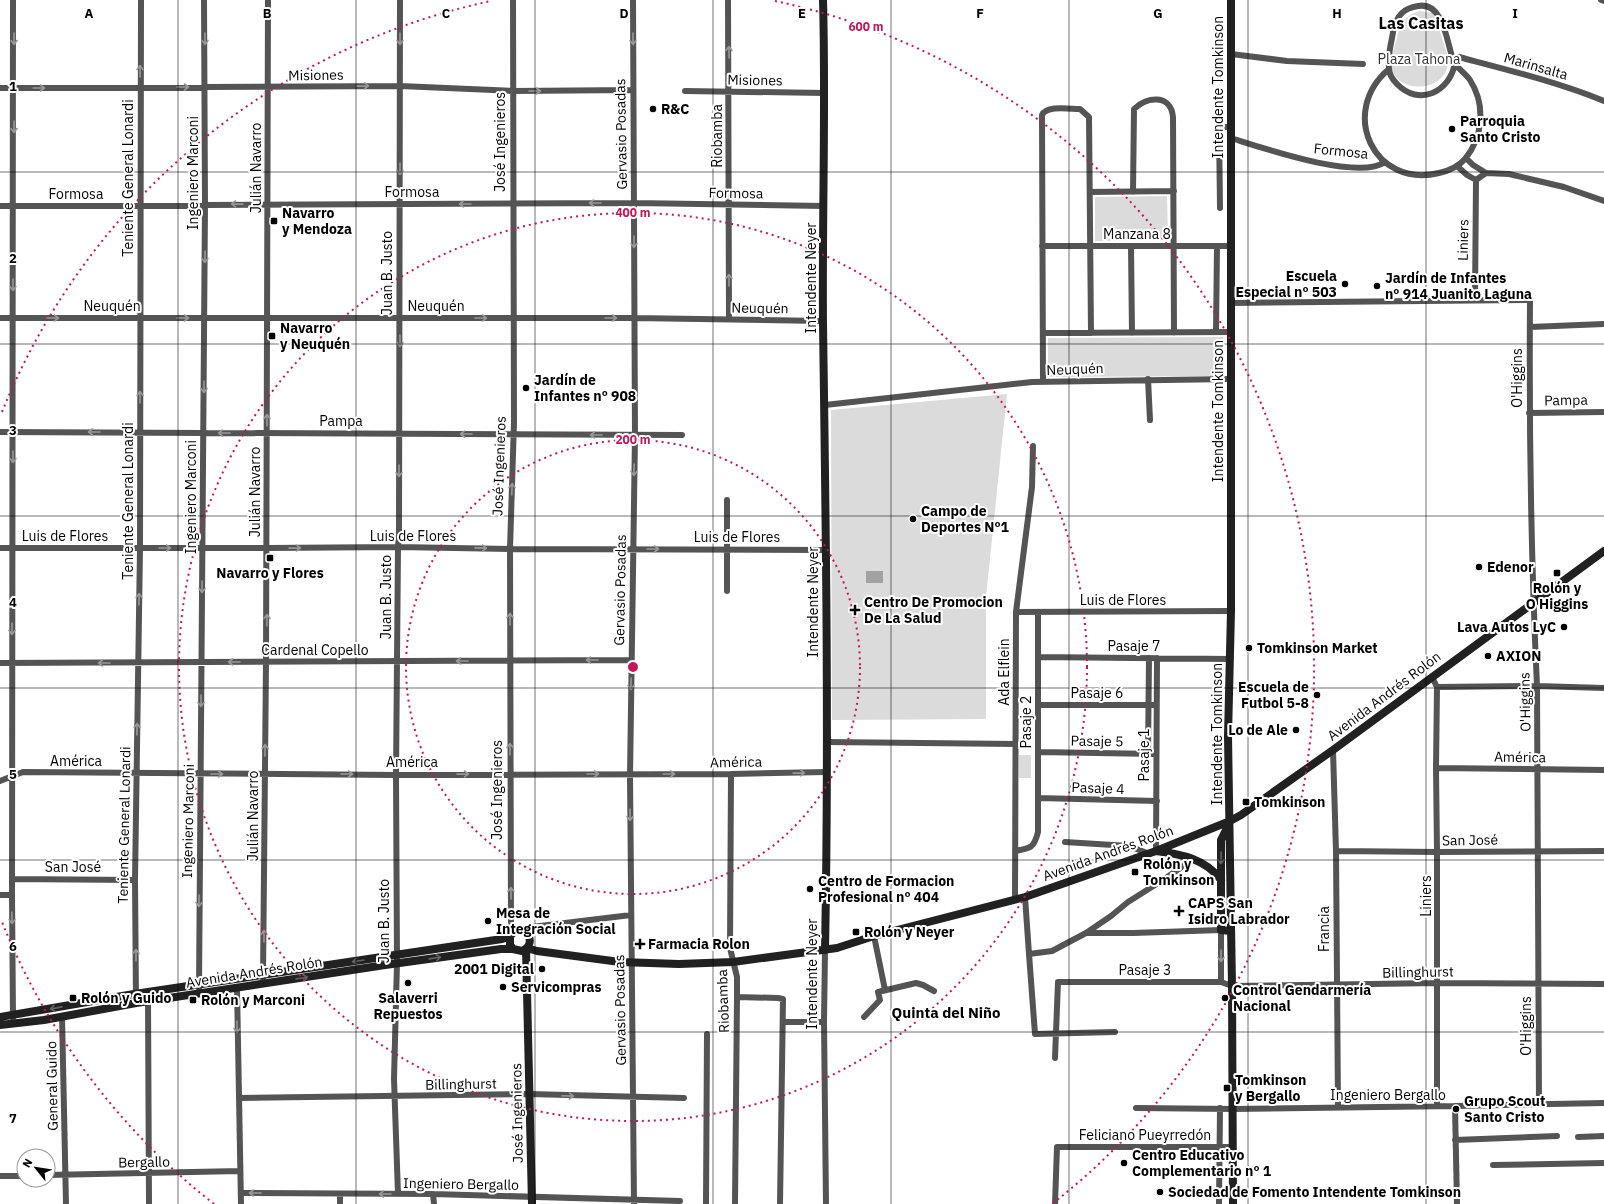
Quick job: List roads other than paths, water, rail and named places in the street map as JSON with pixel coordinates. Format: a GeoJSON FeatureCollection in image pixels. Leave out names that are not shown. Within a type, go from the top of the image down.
{"type":"FeatureCollection","features":[{"type":"Feature","properties":{"kind":"street"},"geometry":{"type":"LineString","coordinates":[[13,0],[13,1020]]}},
{"type":"Feature","properties":{"kind":"street","name":"Teniente General Lonardi"},"geometry":{"type":"LineString","coordinates":[[136,1003],[135,880],[140,548],[140,0]]}},
{"type":"Feature","properties":{"kind":"street","name":"Ingeniero Marconi"},"geometry":{"type":"LineString","coordinates":[[199,994],[205,204],[204,0]]}},
{"type":"Feature","properties":{"kind":"street","name":"Julián Navarro"},"geometry":{"type":"LineString","coordinates":[[263,984],[267,548],[268,0]]}},
{"type":"Feature","properties":{"kind":"street","name":"Juan B. Justo"},"geometry":{"type":"LineString","coordinates":[[398,1194],[395,1097],[397,959],[396,774],[399,530],[400,0]]}},
{"type":"Feature","properties":{"kind":"street","name":"José Ingenieros"},"geometry":{"type":"LineString","coordinates":[[511,934],[510,549],[514,434],[513,0]]}},
{"type":"Feature","properties":{"kind":"street","name":"Gervasio Posadas"},"geometry":{"type":"LineString","coordinates":[[633,0],[635,435],[632,549],[630,774],[634,1202]]}},
{"type":"Feature","properties":{"kind":"street","name":"Riobamba"},"geometry":{"type":"LineString","coordinates":[[728,0],[730,319]]}},
{"type":"Feature","properties":{"kind":"street","name":"Intendente Neyer"},"geometry":{"type":"LineString","coordinates":[[823,0],[825,93],[824,321],[826,772],[824,1022],[826,1204]]}},
{"type":"Feature","properties":{"kind":"street","name":"Intendente Tomkinson"},"geometry":{"type":"LineString","coordinates":[[1231,0],[1231,611],[1228,736],[1232,986],[1233,1204]]}},
{"type":"Feature","properties":{"kind":"street"},"geometry":{"type":"LineString","coordinates":[[1455,63],[1453,72],[1448,82],[1441,89],[1422,95],[1407,92],[1400,88],[1395,82],[1389,69],[1394,27],[1401,14],[1421,3],[1430,9],[1441,20],[1455,63],[1470,80],[1476,91],[1480,108],[1480,126],[1477,137],[1466,158],[1457,166],[1466,175],[1476,180],[1486,173]]}},
{"type":"Feature","properties":{"kind":"street"},"geometry":{"type":"LineString","coordinates":[[1231,54],[1287,61],[1363,64]]}},
{"type":"Feature","properties":{"kind":"street","name":"Marinsalta"},"geometry":{"type":"LineString","coordinates":[[1459,57],[1529,75],[1582,92],[1604,101]]}},
{"type":"Feature","properties":{"kind":"street"},"geometry":{"type":"LineString","coordinates":[[1385,162],[1372,146],[1367,136],[1364,115],[1365,104],[1374,84],[1389,69]]}},
{"type":"Feature","properties":{"kind":"street","name":"Misiones"},"geometry":{"type":"LineString","coordinates":[[0,88],[400,86],[514,91],[633,90]]}},
{"type":"Feature","properties":{"kind":"street","name":"Misiones"},"geometry":{"type":"LineString","coordinates":[[685,91],[825,93]]}},
{"type":"Feature","properties":{"kind":"street"},"geometry":{"type":"LineString","coordinates":[[1133,192],[1134,109],[1142,103],[1157,99],[1165,101],[1172,109],[1174,191],[1174,332]]}},
{"type":"Feature","properties":{"kind":"street"},"geometry":{"type":"LineString","coordinates":[[1043,382],[1042,115],[1048,109],[1080,109],[1089,117],[1091,333]]}},
{"type":"Feature","properties":{"kind":"street"},"geometry":{"type":"LineString","coordinates":[[1216,118],[1218,120],[1219,128],[1220,208]]}},
{"type":"Feature","properties":{"kind":"street"},"geometry":{"type":"LineString","coordinates":[[1219,128],[1231,127]]}},
{"type":"Feature","properties":{"kind":"street","name":"Formosa"},"geometry":{"type":"LineString","coordinates":[[1231,138],[1285,156],[1324,164],[1362,168],[1379,167],[1385,162],[1396,169],[1420,175],[1433,175],[1445,172],[1457,166]]}},
{"type":"Feature","properties":{"kind":"street"},"geometry":{"type":"LineString","coordinates":[[1466,158],[1473,165],[1486,173],[1509,174],[1564,187],[1604,201]]}},
{"type":"Feature","properties":{"kind":"street","name":"Liniers"},"geometry":{"type":"LineString","coordinates":[[1474,300],[1476,180]]}},
{"type":"Feature","properties":{"kind":"street"},"geometry":{"type":"LineString","coordinates":[[1090,192],[1174,191]]}},
{"type":"Feature","properties":{"kind":"street","name":"Formosa"},"geometry":{"type":"LineString","coordinates":[[0,206],[513,203],[824,206]]}},
{"type":"Feature","properties":{"kind":"street","name":"Manzana 8"},"geometry":{"type":"LineString","coordinates":[[1042,246],[1232,246]]}},
{"type":"Feature","properties":{"kind":"street"},"geometry":{"type":"LineString","coordinates":[[1131,246],[1132,333]]}},
{"type":"Feature","properties":{"kind":"street"},"geometry":{"type":"LineString","coordinates":[[1216,332],[1217,246]]}},
{"type":"Feature","properties":{"kind":"street"},"geometry":{"type":"LineString","coordinates":[[1232,303],[1474,300]]}},
{"type":"Feature","properties":{"kind":"street","name":"O'Higgins"},"geometry":{"type":"LineString","coordinates":[[1474,300],[1530,300],[1529,412],[1532,569],[1535,601],[1534,617],[1537,686],[1538,1103]]}},
{"type":"Feature","properties":{"kind":"street","name":"Neuquén"},"geometry":{"type":"LineString","coordinates":[[0,318],[634,318],[824,321]]}},
{"type":"Feature","properties":{"kind":"street"},"geometry":{"type":"LineString","coordinates":[[1530,327],[1604,324]]}},
{"type":"Feature","properties":{"kind":"street"},"geometry":{"type":"LineString","coordinates":[[1043,333],[1232,332]]}},
{"type":"Feature","properties":{"kind":"street"},"geometry":{"type":"LineString","coordinates":[[1148,379],[1150,420]]}},
{"type":"Feature","properties":{"kind":"street","name":"Neuquén"},"geometry":{"type":"LineString","coordinates":[[825,405],[1043,382],[1148,379],[1231,379]]}},
{"type":"Feature","properties":{"kind":"street","name":"Pampa"},"geometry":{"type":"LineString","coordinates":[[1529,412],[1604,412]]}},
{"type":"Feature","properties":{"kind":"street","name":"Pampa"},"geometry":{"type":"LineString","coordinates":[[0,432],[682,435]]}},
{"type":"Feature","properties":{"kind":"street","name":"Ada Elflein"},"geometry":{"type":"LineString","coordinates":[[1015,899],[1016,612],[1032,487],[1033,446]]}},
{"type":"Feature","properties":{"kind":"street"},"geometry":{"type":"LineString","coordinates":[[727,500],[727,591]]}},
{"type":"Feature","properties":{"kind":"street","name":"Luis de Flores"},"geometry":{"type":"LineString","coordinates":[[0,548],[398,547],[510,549],[825,550]]}},
{"type":"Feature","properties":{"kind":"street","name":"Avenida Andrés Rolón"},"geometry":{"type":"LineString","coordinates":[[0,1025],[13,1020],[148,992],[264,975],[397,959],[513,949],[518,951],[528,947],[539,952],[632,963],[679,964],[733,962],[837,948],[874,936],[1025,897],[1152,852],[1230,821],[1333,750],[1604,551]]}},
{"type":"Feature","properties":{"kind":"street","name":"Luis de Flores"},"geometry":{"type":"LineString","coordinates":[[1016,612],[1231,611]]}},
{"type":"Feature","properties":{"kind":"street","name":"Pasaje 2"},"geometry":{"type":"LineString","coordinates":[[1015,851],[1030,848],[1033,845],[1038,832],[1038,612]]}},
{"type":"Feature","properties":{"kind":"street","name":"Pasaje 7"},"geometry":{"type":"LineString","coordinates":[[1038,658],[1230,659]]}},
{"type":"Feature","properties":{"kind":"street","name":"Pasaje 1"},"geometry":{"type":"LineString","coordinates":[[1148,754],[1149,658]]}},
{"type":"Feature","properties":{"kind":"street","name":"Pasaje 1"},"geometry":{"type":"LineString","coordinates":[[1152,852],[1157,801],[1157,658]]}},
{"type":"Feature","properties":{"kind":"street","name":"Cardenal Copello"},"geometry":{"type":"LineString","coordinates":[[0,663],[631,660]]}},
{"type":"Feature","properties":{"kind":"street"},"geometry":{"type":"LineString","coordinates":[[1432,677],[1437,687],[1537,686],[1604,688]]}},
{"type":"Feature","properties":{"kind":"street","name":"Liniers"},"geometry":{"type":"LineString","coordinates":[[1437,687],[1437,1106]]}},
{"type":"Feature","properties":{"kind":"street","name":"Pasaje 6"},"geometry":{"type":"LineString","coordinates":[[1038,705],[1156,705]]}},
{"type":"Feature","properties":{"kind":"street"},"geometry":{"type":"LineString","coordinates":[[826,742],[1016,744]]}},
{"type":"Feature","properties":{"kind":"street","name":"Francia"},"geometry":{"type":"LineString","coordinates":[[1333,750],[1336,851],[1338,1107]]}},
{"type":"Feature","properties":{"kind":"street","name":"Pasaje 5"},"geometry":{"type":"LineString","coordinates":[[1038,752],[1156,754]]}},
{"type":"Feature","properties":{"kind":"street","name":"América"},"geometry":{"type":"LineString","coordinates":[[1436,768],[1604,770]]}},
{"type":"Feature","properties":{"kind":"street","name":"América"},"geometry":{"type":"LineString","coordinates":[[0,782],[23,772],[265,774],[731,774],[826,772]]}},
{"type":"Feature","properties":{"kind":"street","name":"Riobamba"},"geometry":{"type":"LineString","coordinates":[[731,774],[730,948],[737,977],[735,1204]]}},
{"type":"Feature","properties":{"kind":"street","name":"Pasaje 4"},"geometry":{"type":"LineString","coordinates":[[1038,798],[1157,801]]}},
{"type":"Feature","properties":{"kind":"street","name":"Intendente Tomkinson"},"geometry":{"type":"LineString","coordinates":[[1222,982],[1221,840],[1230,821]]}},
{"type":"Feature","properties":{"kind":"street"},"geometry":{"type":"LineString","coordinates":[[1065,842],[1129,846],[1152,852],[1179,854],[1193,859],[1214,871],[1221,880]]}},
{"type":"Feature","properties":{"kind":"street","name":"San José"},"geometry":{"type":"LineString","coordinates":[[1336,851],[1604,851]]}},
{"type":"Feature","properties":{"kind":"street"},"geometry":{"type":"LineString","coordinates":[[1029,954],[1052,951],[1086,933],[1128,902],[1193,859]]}},
{"type":"Feature","properties":{"kind":"street","name":"San José"},"geometry":{"type":"LineString","coordinates":[[12,879],[135,880]]}},
{"type":"Feature","properties":{"kind":"street"},"geometry":{"type":"LineString","coordinates":[[0,895],[12,895]]}},
{"type":"Feature","properties":{"kind":"street"},"geometry":{"type":"LineString","coordinates":[[1025,897],[1034,1033],[1037,1036],[1057,1033],[1115,1032]]}},
{"type":"Feature","properties":{"kind":"street"},"geometry":{"type":"LineString","coordinates":[[522,930],[532,927],[631,915]]}},
{"type":"Feature","properties":{"kind":"street","name":"Avenida Andrés Rolón"},"geometry":{"type":"LineString","coordinates":[[0,1017],[13,1020],[62,1016],[136,1003],[263,984],[502,939],[516,930],[522,930],[530,937],[528,947]]}},
{"type":"Feature","properties":{"kind":"street"},"geometry":{"type":"LineString","coordinates":[[1086,933],[1133,934],[1221,930],[1231,931]]}},
{"type":"Feature","properties":{"kind":"street"},"geometry":{"type":"LineString","coordinates":[[511,934],[509,940],[513,949]]}},
{"type":"Feature","properties":{"kind":"street"},"geometry":{"type":"LineString","coordinates":[[874,936],[886,990]]}},
{"type":"Feature","properties":{"kind":"street","name":"José Ingenieros"},"geometry":{"type":"LineString","coordinates":[[528,947],[531,1201]]}},
{"type":"Feature","properties":{"kind":"street","name":"Pasaje 3"},"geometry":{"type":"LineString","coordinates":[[1057,1033],[1058,982],[1222,982],[1232,986]]}},
{"type":"Feature","properties":{"kind":"street","name":"Billinghurst"},"geometry":{"type":"LineString","coordinates":[[1232,986],[1438,983],[1604,984]]}},
{"type":"Feature","properties":{"kind":"street"},"geometry":{"type":"LineString","coordinates":[[864,1017],[880,1000],[878,992],[916,984],[923,985],[934,991]]}},
{"type":"Feature","properties":{"kind":"street"},"geometry":{"type":"LineString","coordinates":[[237,988],[241,1204]]}},
{"type":"Feature","properties":{"kind":"street"},"geometry":{"type":"LineString","coordinates":[[148,992],[149,1204]]}},
{"type":"Feature","properties":{"kind":"street"},"geometry":{"type":"LineString","coordinates":[[737,997],[778,998],[783,1000],[780,1204]]}},
{"type":"Feature","properties":{"kind":"street","name":"General Guido"},"geometry":{"type":"LineString","coordinates":[[62,1016],[66,1204]]}},
{"type":"Feature","properties":{"kind":"street"},"geometry":{"type":"LineString","coordinates":[[783,1022],[824,1022]]}},
{"type":"Feature","properties":{"kind":"street"},"geometry":{"type":"LineString","coordinates":[[1055,1058],[1057,1033]]}},
{"type":"Feature","properties":{"kind":"street"},"geometry":{"type":"LineString","coordinates":[[706,1204],[707,1034]]}},
{"type":"Feature","properties":{"kind":"street","name":"Billinghurst"},"geometry":{"type":"LineString","coordinates":[[239,1098],[529,1094],[633,1098],[684,1098]]}},
{"type":"Feature","properties":{"kind":"street","name":"Ingeniero Bergallo"},"geometry":{"type":"LineString","coordinates":[[1136,1108],[1233,1109],[1604,1103]]}},
{"type":"Feature","properties":{"kind":"street"},"geometry":{"type":"LineString","coordinates":[[1455,1106],[1457,1204]]}},
{"type":"Feature","properties":{"kind":"street"},"geometry":{"type":"LineString","coordinates":[[1219,1204],[1220,1108]]}},
{"type":"Feature","properties":{"kind":"street"},"geometry":{"type":"LineString","coordinates":[[1455,1140],[1557,1136]]}},
{"type":"Feature","properties":{"kind":"street"},"geometry":{"type":"LineString","coordinates":[[1578,1137],[1604,1136]]}},
{"type":"Feature","properties":{"kind":"street","name":"Feliciano Pueyrredón"},"geometry":{"type":"LineString","coordinates":[[1055,1204],[1056,1147],[1233,1147]]}},
{"type":"Feature","properties":{"kind":"street"},"geometry":{"type":"LineString","coordinates":[[1493,1165],[1604,1163]]}},
{"type":"Feature","properties":{"kind":"street","name":"Bergallo"},"geometry":{"type":"LineString","coordinates":[[56,1175],[240,1171]]}},
{"type":"Feature","properties":{"kind":"street"},"geometry":{"type":"LineString","coordinates":[[0,1176],[16,1176]]}},
{"type":"Feature","properties":{"kind":"street","name":"Ingeniero Bergallo"},"geometry":{"type":"LineString","coordinates":[[241,1193],[434,1194],[531,1201],[680,1201]]}},
{"type":"Feature","properties":{"kind":"street"},"geometry":{"type":"LineString","coordinates":[[340,1194],[340,1204]]}},
{"type":"Feature","properties":{"kind":"street"},"geometry":{"type":"LineString","coordinates":[[434,1194],[434,1204]]}},
{"type":"Feature","properties":{"kind":"place","name":"R&C"},"geometry":{"type":"Point","coordinates":[653,109]}},
{"type":"Feature","properties":{"kind":"place","name":"Parroquia Santo Cristo"},"geometry":{"type":"Point","coordinates":[1452,129]}},
{"type":"Feature","properties":{"kind":"place","name":"Navarro y Mendoza"},"geometry":{"type":"Point","coordinates":[274,221]}},
{"type":"Feature","properties":{"kind":"place","name":"Escuela Especial nº 503"},"geometry":{"type":"Point","coordinates":[1345,284]}},
{"type":"Feature","properties":{"kind":"place","name":"Jardín de Infantes nº 914 Juanito Laguna"},"geometry":{"type":"Point","coordinates":[1377,286]}},
{"type":"Feature","properties":{"kind":"place","name":"Navarro y Neuquén"},"geometry":{"type":"Point","coordinates":[272,336]}},
{"type":"Feature","properties":{"kind":"place","name":"Jardín de Infantes nº 908"},"geometry":{"type":"Point","coordinates":[526,388]}},
{"type":"Feature","properties":{"kind":"place","name":"Campo de Deportes Nº1"},"geometry":{"type":"Point","coordinates":[913,519]}},
{"type":"Feature","properties":{"kind":"place","name":"Navarro y Flores"},"geometry":{"type":"Point","coordinates":[270,558]}},
{"type":"Feature","properties":{"kind":"place","name":"Edenor"},"geometry":{"type":"Point","coordinates":[1479,567]}},
{"type":"Feature","properties":{"kind":"place","name":"Rolón y O Higgins"},"geometry":{"type":"Point","coordinates":[1557,573]}},
{"type":"Feature","properties":{"kind":"place","name":"Centro De Promocion De La Salud"},"geometry":{"type":"Point","coordinates":[855,610]}},
{"type":"Feature","properties":{"kind":"place","name":"Lava Autos LyC"},"geometry":{"type":"Point","coordinates":[1564,627]}},
{"type":"Feature","properties":{"kind":"place","name":"Tomkinson Market"},"geometry":{"type":"Point","coordinates":[1249,648]}},
{"type":"Feature","properties":{"kind":"place","name":"AXION"},"geometry":{"type":"Point","coordinates":[1488,656]}},
{"type":"Feature","properties":{"kind":"place","name":"Escuela de Futbol 5-8"},"geometry":{"type":"Point","coordinates":[1317,695]}},
{"type":"Feature","properties":{"kind":"place","name":"Lo de Ale"},"geometry":{"type":"Point","coordinates":[1296,730]}},
{"type":"Feature","properties":{"kind":"place","name":"Tomkinson"},"geometry":{"type":"Point","coordinates":[1246,802]}},
{"type":"Feature","properties":{"kind":"place","name":"Rolón y Tomkinson"},"geometry":{"type":"Point","coordinates":[1135,872]}},
{"type":"Feature","properties":{"kind":"place","name":"Centro de Formacion Profesional nº 404"},"geometry":{"type":"Point","coordinates":[810,889]}},
{"type":"Feature","properties":{"kind":"place","name":"CAPS San Isidro Labrador"},"geometry":{"type":"Point","coordinates":[1179,911]}},
{"type":"Feature","properties":{"kind":"place","name":"Mesa de Integración Social"},"geometry":{"type":"Point","coordinates":[488,921]}},
{"type":"Feature","properties":{"kind":"place","name":"Rolón y Neyer"},"geometry":{"type":"Point","coordinates":[856,932]}},
{"type":"Feature","properties":{"kind":"place","name":"Farmacia Rolon"},"geometry":{"type":"Point","coordinates":[640,944]}},
{"type":"Feature","properties":{"kind":"place","name":"2001 Digital"},"geometry":{"type":"Point","coordinates":[542,969]}},
{"type":"Feature","properties":{"kind":"place","name":"Salaverri Repuestos"},"geometry":{"type":"Point","coordinates":[408,983]}},
{"type":"Feature","properties":{"kind":"place","name":"Servicompras"},"geometry":{"type":"Point","coordinates":[503,987]}},
{"type":"Feature","properties":{"kind":"place","name":"Rolón y Guido"},"geometry":{"type":"Point","coordinates":[73,998]}},
{"type":"Feature","properties":{"kind":"place","name":"Control Gendarmería Nacional"},"geometry":{"type":"Point","coordinates":[1225,998]}},
{"type":"Feature","properties":{"kind":"place","name":"Rolón y Marconi"},"geometry":{"type":"Point","coordinates":[193,1000]}},
{"type":"Feature","properties":{"kind":"place","name":"Tomkinson y Bergallo"},"geometry":{"type":"Point","coordinates":[1227,1088]}},
{"type":"Feature","properties":{"kind":"place","name":"Grupo Scout Santo Cristo"},"geometry":{"type":"Point","coordinates":[1456,1109]}},
{"type":"Feature","properties":{"kind":"place","name":"Centro Educativo Complementario nº 1"},"geometry":{"type":"Point","coordinates":[1124,1163]}},
{"type":"Feature","properties":{"kind":"place","name":"Sociedad de Fomento Intendente Tomkinson"},"geometry":{"type":"Point","coordinates":[1160,1192]}},
{"type":"Feature","properties":{"kind":"district","name":"Las Casitas"},"geometry":{"type":"Point","coordinates":[1421,23]}},
{"type":"Feature","properties":{"kind":"district","name":"Quinta del Niño"},"geometry":{"type":"Point","coordinates":[946,1013]}},
{"type":"Feature","properties":{"kind":"park label","name":"Plaza Tahona"},"geometry":{"type":"Point","coordinates":[1419,59]}}]}
